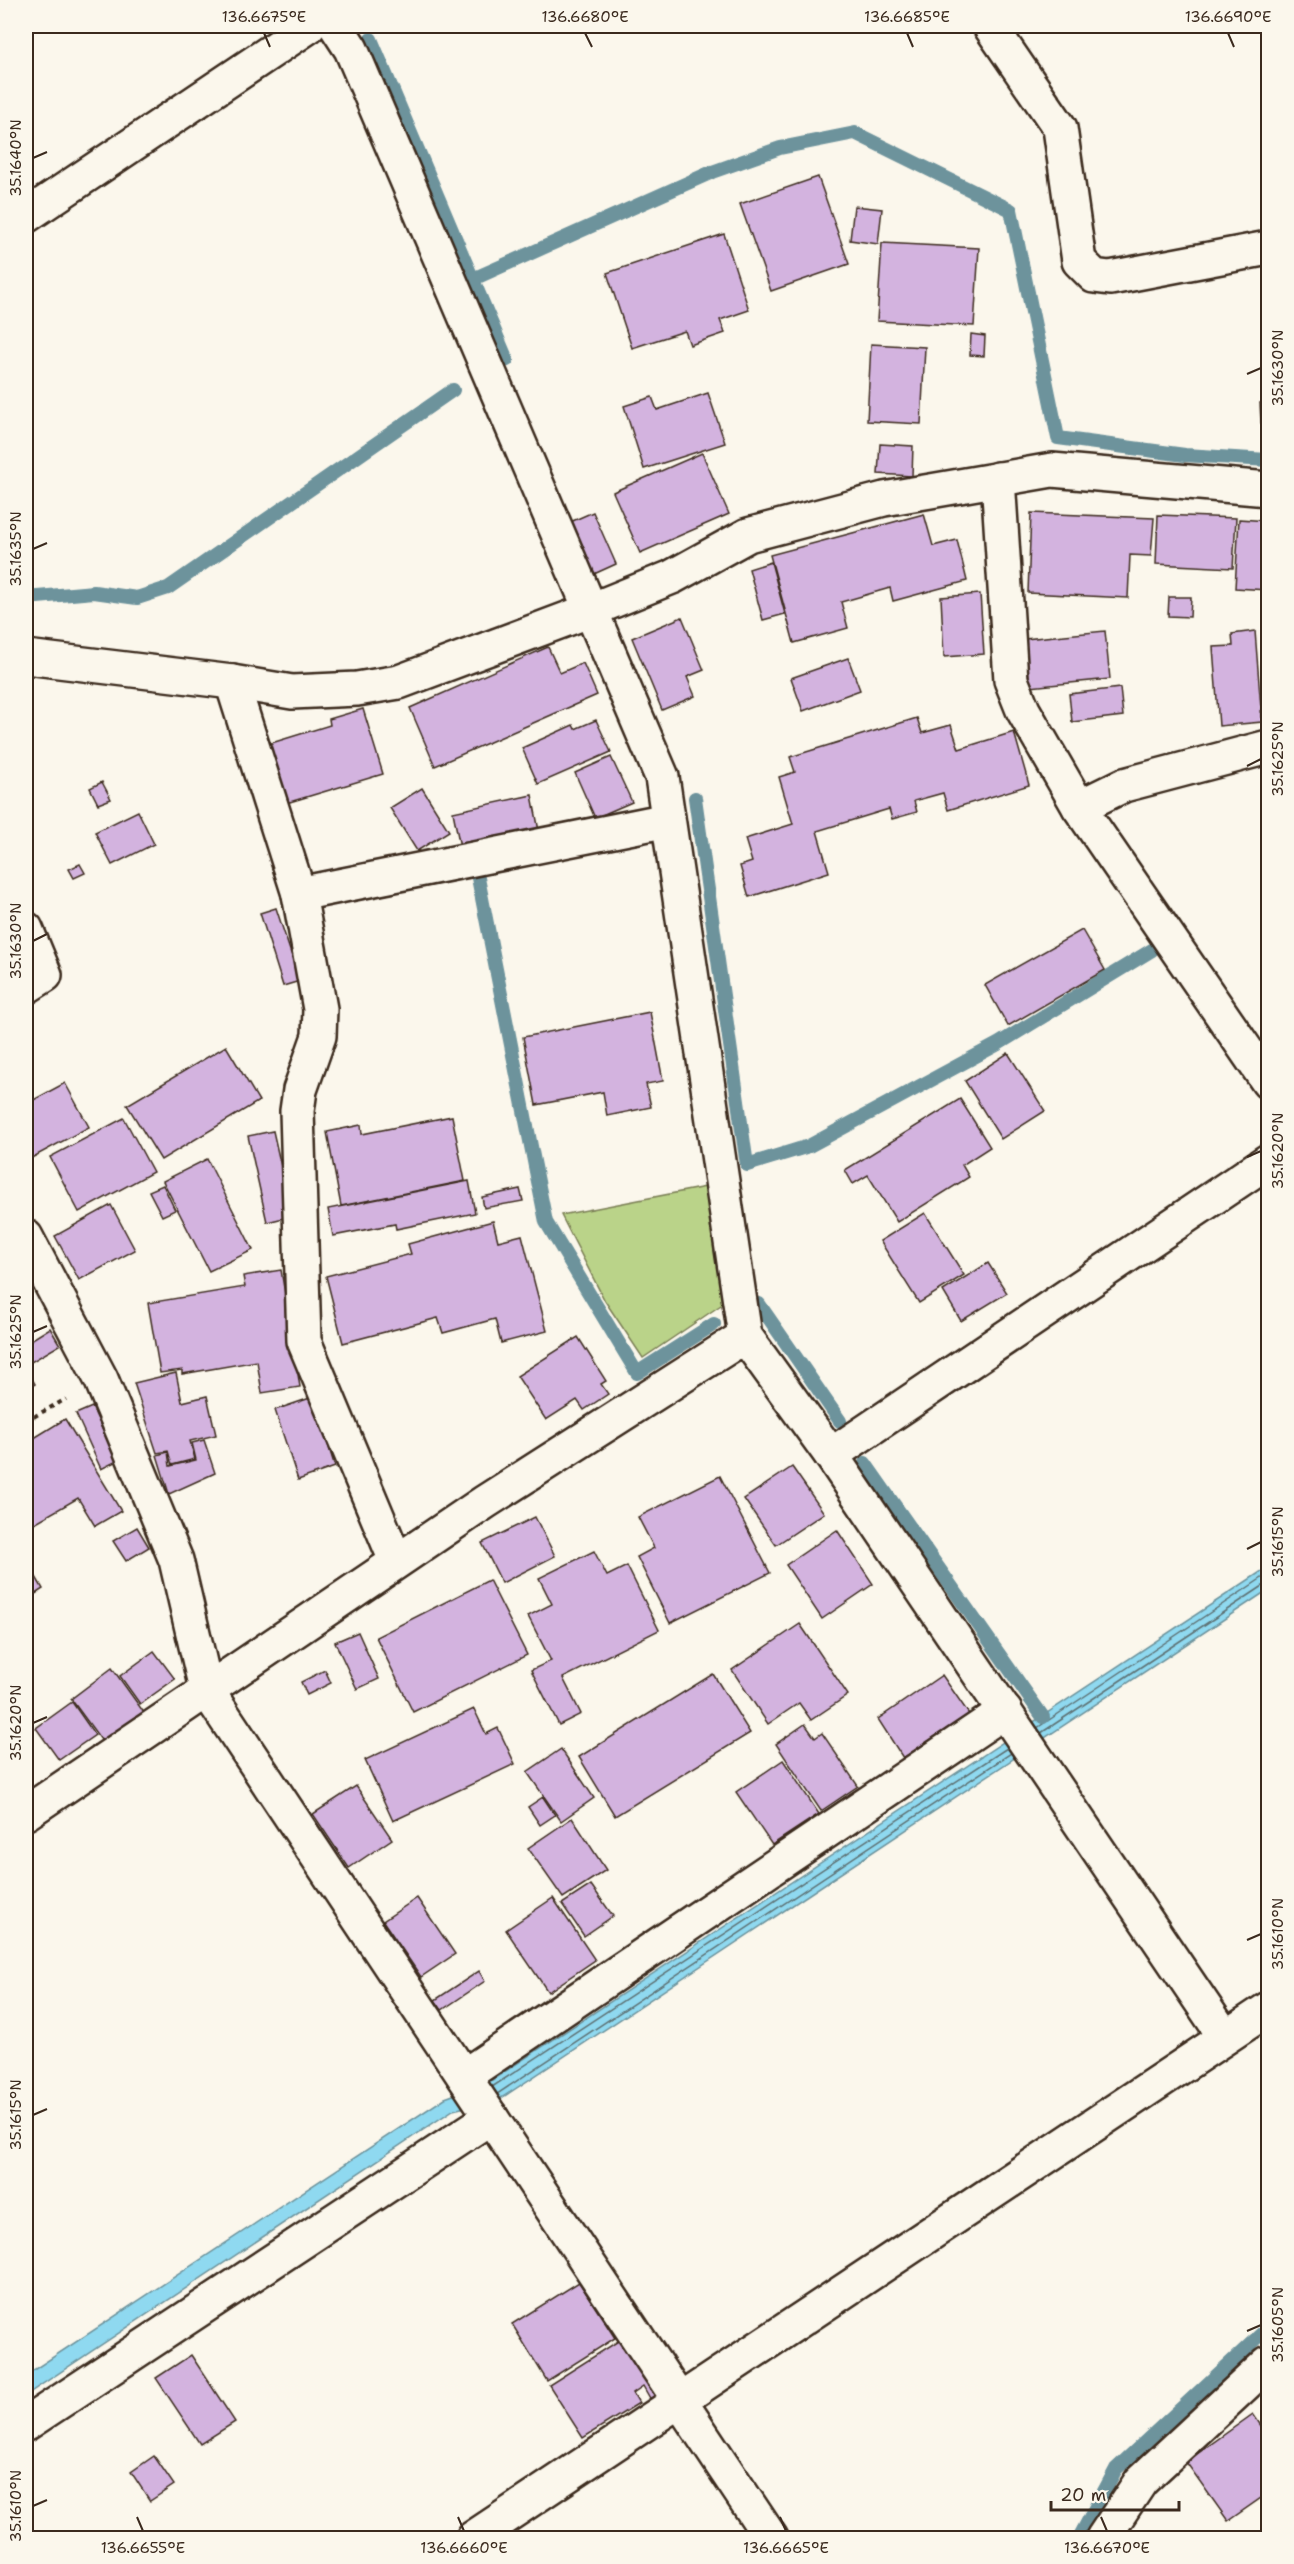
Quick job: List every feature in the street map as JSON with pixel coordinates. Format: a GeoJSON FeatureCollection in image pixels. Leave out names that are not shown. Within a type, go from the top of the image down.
{"type":"FeatureCollection","features":[{"type":"Feature","properties":{"kind":"street"},"geometry":{"type":"LineString","coordinates":[[26,216],[309,26]]}},
{"type":"Feature","properties":{"kind":"street"},"geometry":{"type":"LineString","coordinates":[[336,26],[351,48],[662,777],[745,1336],[831,1455],[1225,2037]]}},
{"type":"Feature","properties":{"kind":"street"},"geometry":{"type":"LineString","coordinates":[[990,26],[1060,128],[1079,261],[1094,276],[1110,278],[1269,248]]}},
{"type":"Feature","properties":{"kind":"street"},"geometry":{"type":"LineString","coordinates":[[26,657],[232,682],[292,692],[357,689],[399,682],[591,610],[672,577],[748,535],[884,499],[1052,470],[1269,489]]}},
{"type":"Feature","properties":{"kind":"street"},"geometry":{"type":"LineString","coordinates":[[998,479],[1011,680],[1023,710],[1079,807],[1269,1082]]}},
{"type":"Feature","properties":{"kind":"street"},"geometry":{"type":"LineString","coordinates":[[232,682],[298,894],[320,1009],[319,1036],[300,1090],[297,1111],[304,1341],[396,1562]]}},
{"type":"Feature","properties":{"kind":"street"},"geometry":{"type":"LineString","coordinates":[[1079,807],[1124,785],[1269,747]]}},
{"type":"Feature","properties":{"kind":"street"},"geometry":{"type":"LineString","coordinates":[[298,894],[668,820]]}},
{"type":"Feature","properties":{"kind":"street"},"geometry":{"type":"LineString","coordinates":[[26,929],[35,981]]}},
{"type":"Feature","properties":{"kind":"street"},"geometry":{"type":"LineString","coordinates":[[831,1455],[1269,1161]]}},
{"type":"Feature","properties":{"kind":"street"},"geometry":{"type":"LineString","coordinates":[[26,1237],[101,1379],[176,1560],[206,1689],[771,2538]]}},
{"type":"Feature","properties":{"kind":"street"},"geometry":{"type":"LineString","coordinates":[[26,1813],[396,1562],[745,1336]]}},
{"type":"Feature","properties":{"kind":"street"},"geometry":{"type":"LineString","coordinates":[[26,2424],[478,2096],[1009,1718]]}},
{"type":"Feature","properties":{"kind":"street"},"geometry":{"type":"LineString","coordinates":[[473,2538],[681,2402],[1269,2009]]}},
{"type":"Feature","properties":{"kind":"street"},"geometry":{"type":"LineString","coordinates":[[1103,2538],[1141,2481],[1269,2363]]}},
{"type":"Feature","properties":{"kind":"path"},"geometry":{"type":"LineString","coordinates":[[26,1421],[101,1379]]}},
{"type":"Feature","properties":{"kind":"green space"},"geometry":{"type":"Polygon","coordinates":[[[706,1187],[724,1303],[643,1358],[605,1301],[561,1215],[706,1187]]]}},
{"type":"Feature","properties":{"kind":"water"},"geometry":{"type":"Polygon","coordinates":[[[1268,1567],[1268,1590],[500,2099],[453,2110],[26,2395],[26,2375],[445,2098],[489,2082],[1268,1567]]]}},
{"type":"Feature","properties":{"kind":"building"},"geometry":{"type":"Polygon","coordinates":[[[818,177],[849,264],[771,291],[740,204],[818,177]]]}},
{"type":"Feature","properties":{"kind":"building"},"geometry":{"type":"Polygon","coordinates":[[[854,206],[882,209],[878,244],[850,240],[854,206]]]}},
{"type":"Feature","properties":{"kind":"building"},"geometry":{"type":"Polygon","coordinates":[[[724,234],[749,310],[720,320],[725,333],[690,345],[685,331],[632,348],[607,273],[724,234]]]}},
{"type":"Feature","properties":{"kind":"building"},"geometry":{"type":"Polygon","coordinates":[[[882,243],[979,248],[974,326],[877,321],[882,243]]]}},
{"type":"Feature","properties":{"kind":"building"},"geometry":{"type":"Polygon","coordinates":[[[971,334],[985,336],[984,356],[970,355],[971,334]]]}},
{"type":"Feature","properties":{"kind":"building"},"geometry":{"type":"Polygon","coordinates":[[[871,344],[925,347],[921,424],[867,421],[871,344]]]}},
{"type":"Feature","properties":{"kind":"building"},"geometry":{"type":"Polygon","coordinates":[[[708,393],[725,443],[644,469],[624,406],[652,397],[657,410],[708,393]]]}},
{"type":"Feature","properties":{"kind":"building"},"geometry":{"type":"Polygon","coordinates":[[[1268,402],[1268,422],[1261,423],[1260,403],[1268,402]]]}},
{"type":"Feature","properties":{"kind":"building"},"geometry":{"type":"Polygon","coordinates":[[[880,444],[913,446],[912,476],[878,474],[880,444]]]}},
{"type":"Feature","properties":{"kind":"building"},"geometry":{"type":"Polygon","coordinates":[[[702,453],[729,514],[640,553],[613,492],[702,453]]]}},
{"type":"Feature","properties":{"kind":"building"},"geometry":{"type":"Polygon","coordinates":[[[593,512],[616,564],[583,579],[559,527],[593,512]]]}},
{"type":"Feature","properties":{"kind":"building"},"geometry":{"type":"Polygon","coordinates":[[[1031,513],[1154,518],[1151,556],[1130,555],[1128,598],[1028,593],[1031,513]]]}},
{"type":"Feature","properties":{"kind":"building"},"geometry":{"type":"Polygon","coordinates":[[[924,514],[933,546],[957,540],[967,581],[893,601],[890,588],[841,602],[848,628],[794,643],[770,555],[924,514]]]}},
{"type":"Feature","properties":{"kind":"building"},"geometry":{"type":"Polygon","coordinates":[[[1158,515],[1236,518],[1233,568],[1156,564],[1158,515]]]}},
{"type":"Feature","properties":{"kind":"building"},"geometry":{"type":"Polygon","coordinates":[[[1239,519],[1268,521],[1268,590],[1235,588],[1239,519]]]}},
{"type":"Feature","properties":{"kind":"building"},"geometry":{"type":"Polygon","coordinates":[[[771,562],[785,614],[763,620],[749,569],[771,562]]]}},
{"type":"Feature","properties":{"kind":"building"},"geometry":{"type":"Polygon","coordinates":[[[980,594],[984,654],[944,657],[941,597],[980,594]]]}},
{"type":"Feature","properties":{"kind":"building"},"geometry":{"type":"Polygon","coordinates":[[[1169,597],[1191,597],[1190,617],[1168,616],[1169,597]]]}},
{"type":"Feature","properties":{"kind":"building"},"geometry":{"type":"Polygon","coordinates":[[[682,617],[704,670],[687,677],[695,696],[662,710],[632,638],[682,617]]]}},
{"type":"Feature","properties":{"kind":"building"},"geometry":{"type":"Polygon","coordinates":[[[1105,631],[1110,679],[1030,687],[1025,639],[1105,631]]]}},
{"type":"Feature","properties":{"kind":"building"},"geometry":{"type":"Polygon","coordinates":[[[1255,631],[1262,722],[1219,726],[1213,647],[1233,646],[1232,634],[1255,631]]]}},
{"type":"Feature","properties":{"kind":"building"},"geometry":{"type":"Polygon","coordinates":[[[548,647],[560,673],[583,663],[597,695],[435,766],[410,708],[548,647]]]}},
{"type":"Feature","properties":{"kind":"building"},"geometry":{"type":"Polygon","coordinates":[[[848,658],[860,690],[803,711],[791,678],[848,658]]]}},
{"type":"Feature","properties":{"kind":"building"},"geometry":{"type":"Polygon","coordinates":[[[1120,688],[1123,716],[1072,722],[1069,694],[1120,688]]]}},
{"type":"Feature","properties":{"kind":"building"},"geometry":{"type":"Polygon","coordinates":[[[363,709],[383,774],[283,804],[265,745],[330,725],[329,719],[363,709]]]}},
{"type":"Feature","properties":{"kind":"building"},"geometry":{"type":"Polygon","coordinates":[[[917,718],[922,733],[951,725],[959,749],[1014,732],[1029,785],[948,810],[943,793],[914,801],[917,812],[892,819],[889,809],[817,831],[829,872],[749,897],[740,866],[752,862],[745,839],[793,824],[779,777],[795,772],[790,757],[917,718]]]}},
{"type":"Feature","properties":{"kind":"building"},"geometry":{"type":"Polygon","coordinates":[[[596,720],[611,752],[538,784],[522,748],[573,725],[575,729],[596,720]]]}},
{"type":"Feature","properties":{"kind":"building"},"geometry":{"type":"Polygon","coordinates":[[[611,757],[632,802],[595,818],[575,773],[611,757]]]}},
{"type":"Feature","properties":{"kind":"building"},"geometry":{"type":"Polygon","coordinates":[[[102,782],[111,799],[98,804],[90,788],[102,782]]]}},
{"type":"Feature","properties":{"kind":"building"},"geometry":{"type":"Polygon","coordinates":[[[422,788],[449,831],[417,851],[390,808],[422,788]]]}},
{"type":"Feature","properties":{"kind":"building"},"geometry":{"type":"Polygon","coordinates":[[[532,795],[539,831],[460,847],[453,812],[532,795]]]}},
{"type":"Feature","properties":{"kind":"building"},"geometry":{"type":"Polygon","coordinates":[[[138,811],[154,844],[112,865],[95,832],[138,811]]]}},
{"type":"Feature","properties":{"kind":"building"},"geometry":{"type":"Polygon","coordinates":[[[80,864],[85,873],[74,878],[69,869],[80,864]]]}},
{"type":"Feature","properties":{"kind":"building"},"geometry":{"type":"Polygon","coordinates":[[[276,908],[300,981],[283,986],[260,913],[276,908]]]}},
{"type":"Feature","properties":{"kind":"building"},"geometry":{"type":"Polygon","coordinates":[[[1082,930],[1105,970],[1008,1026],[985,985],[1082,930]]]}},
{"type":"Feature","properties":{"kind":"building"},"geometry":{"type":"Polygon","coordinates":[[[650,1012],[663,1081],[646,1084],[651,1107],[607,1116],[603,1092],[536,1105],[523,1037],[650,1012]]]}},
{"type":"Feature","properties":{"kind":"building"},"geometry":{"type":"Polygon","coordinates":[[[226,1046],[259,1101],[161,1160],[127,1105],[226,1046]]]}},
{"type":"Feature","properties":{"kind":"building"},"geometry":{"type":"Polygon","coordinates":[[[1008,1053],[1045,1111],[1001,1139],[965,1081],[1008,1053]]]}},
{"type":"Feature","properties":{"kind":"building"},"geometry":{"type":"Polygon","coordinates":[[[65,1083],[89,1127],[26,1161],[26,1104],[65,1083]]]}},
{"type":"Feature","properties":{"kind":"building"},"geometry":{"type":"Polygon","coordinates":[[[960,1099],[990,1147],[962,1165],[969,1177],[897,1222],[868,1175],[853,1184],[845,1170],[960,1099]]]}},
{"type":"Feature","properties":{"kind":"building"},"geometry":{"type":"Polygon","coordinates":[[[452,1116],[465,1181],[341,1206],[327,1132],[361,1125],[362,1134],[452,1116]]]}},
{"type":"Feature","properties":{"kind":"building"},"geometry":{"type":"Polygon","coordinates":[[[124,1118],[153,1172],[79,1212],[50,1157],[124,1118]]]}},
{"type":"Feature","properties":{"kind":"building"},"geometry":{"type":"Polygon","coordinates":[[[273,1131],[292,1216],[267,1222],[248,1136],[273,1131]]]}},
{"type":"Feature","properties":{"kind":"building"},"geometry":{"type":"Polygon","coordinates":[[[207,1159],[253,1250],[209,1271],[163,1181],[207,1159]]]}},
{"type":"Feature","properties":{"kind":"building"},"geometry":{"type":"Polygon","coordinates":[[[469,1181],[475,1213],[396,1229],[395,1224],[333,1236],[328,1209],[469,1181]]]}},
{"type":"Feature","properties":{"kind":"building"},"geometry":{"type":"Polygon","coordinates":[[[163,1185],[175,1210],[162,1216],[149,1191],[163,1185]]]}},
{"type":"Feature","properties":{"kind":"building"},"geometry":{"type":"Polygon","coordinates":[[[520,1189],[523,1201],[484,1208],[482,1197],[520,1189]]]}},
{"type":"Feature","properties":{"kind":"building"},"geometry":{"type":"Polygon","coordinates":[[[111,1205],[135,1250],[79,1280],[55,1236],[111,1205]]]}},
{"type":"Feature","properties":{"kind":"building"},"geometry":{"type":"Polygon","coordinates":[[[925,1213],[964,1275],[919,1303],[880,1241],[925,1213]]]}},
{"type":"Feature","properties":{"kind":"building"},"geometry":{"type":"Polygon","coordinates":[[[493,1221],[498,1241],[522,1235],[547,1331],[501,1343],[495,1319],[443,1333],[438,1318],[343,1343],[326,1276],[411,1254],[408,1244],[493,1221]]]}},
{"type":"Feature","properties":{"kind":"building"},"geometry":{"type":"Polygon","coordinates":[[[988,1263],[1007,1293],[961,1321],[943,1291],[988,1263]]]}},
{"type":"Feature","properties":{"kind":"building"},"geometry":{"type":"Polygon","coordinates":[[[281,1270],[300,1387],[262,1393],[257,1361],[182,1374],[182,1370],[160,1373],[148,1303],[245,1287],[243,1276],[281,1270]]]}},
{"type":"Feature","properties":{"kind":"building"},"geometry":{"type":"Polygon","coordinates":[[[50,1328],[60,1345],[31,1362],[26,1352],[26,1343],[50,1328]]]}},
{"type":"Feature","properties":{"kind":"building"},"geometry":{"type":"Polygon","coordinates":[[[578,1337],[606,1381],[601,1384],[608,1394],[584,1410],[577,1400],[546,1420],[517,1376],[578,1337]]]}},
{"type":"Feature","properties":{"kind":"building"},"geometry":{"type":"Polygon","coordinates":[[[26,1368],[35,1384],[26,1390],[26,1368]]]}},
{"type":"Feature","properties":{"kind":"building"},"geometry":{"type":"Polygon","coordinates":[[[176,1373],[182,1402],[207,1396],[216,1435],[190,1441],[195,1459],[172,1465],[168,1451],[157,1453],[134,1383],[176,1373]]]}},
{"type":"Feature","properties":{"kind":"building"},"geometry":{"type":"Polygon","coordinates":[[[313,1397],[335,1467],[298,1480],[275,1410],[313,1397]]]}},
{"type":"Feature","properties":{"kind":"building"},"geometry":{"type":"Polygon","coordinates":[[[92,1407],[117,1461],[101,1469],[76,1414],[92,1407]]]}},
{"type":"Feature","properties":{"kind":"building"},"geometry":{"type":"Polygon","coordinates":[[[65,1419],[121,1511],[95,1526],[78,1498],[26,1528],[26,1443],[65,1419]]]}},
{"type":"Feature","properties":{"kind":"building"},"geometry":{"type":"Polygon","coordinates":[[[204,1440],[215,1473],[169,1494],[157,1455],[168,1452],[170,1466],[196,1460],[192,1443],[204,1440]]]}},
{"type":"Feature","properties":{"kind":"building"},"geometry":{"type":"Polygon","coordinates":[[[792,1467],[824,1513],[776,1545],[744,1499],[792,1467]]]}},
{"type":"Feature","properties":{"kind":"building"},"geometry":{"type":"Polygon","coordinates":[[[720,1476],[770,1573],[670,1623],[637,1557],[654,1548],[638,1517],[720,1476]]]}},
{"type":"Feature","properties":{"kind":"building"},"geometry":{"type":"Polygon","coordinates":[[[535,1517],[555,1556],[502,1583],[482,1543],[535,1517]]]}},
{"type":"Feature","properties":{"kind":"building"},"geometry":{"type":"Polygon","coordinates":[[[137,1527],[149,1547],[126,1561],[113,1541],[137,1527]]]}},
{"type":"Feature","properties":{"kind":"building"},"geometry":{"type":"Polygon","coordinates":[[[837,1530],[873,1584],[822,1619],[786,1565],[837,1530]]]}},
{"type":"Feature","properties":{"kind":"building"},"geometry":{"type":"Polygon","coordinates":[[[594,1551],[607,1576],[627,1566],[659,1630],[563,1678],[581,1714],[559,1725],[531,1670],[551,1661],[528,1616],[552,1604],[539,1578],[594,1551]]]}},
{"type":"Feature","properties":{"kind":"building"},"geometry":{"type":"Polygon","coordinates":[[[26,1560],[43,1589],[26,1600],[26,1560]]]}},
{"type":"Feature","properties":{"kind":"building"},"geometry":{"type":"Polygon","coordinates":[[[489,1580],[527,1655],[413,1712],[376,1637],[489,1580]]]}},
{"type":"Feature","properties":{"kind":"building"},"geometry":{"type":"Polygon","coordinates":[[[800,1624],[848,1695],[811,1720],[799,1703],[768,1724],[732,1670],[800,1624]]]}},
{"type":"Feature","properties":{"kind":"building"},"geometry":{"type":"Polygon","coordinates":[[[358,1632],[379,1679],[357,1689],[335,1642],[358,1632]]]}},
{"type":"Feature","properties":{"kind":"building"},"geometry":{"type":"Polygon","coordinates":[[[154,1651],[175,1679],[140,1704],[120,1676],[154,1651]]]}},
{"type":"Feature","properties":{"kind":"building"},"geometry":{"type":"Polygon","coordinates":[[[112,1668],[145,1714],[104,1744],[71,1699],[112,1668]]]}},
{"type":"Feature","properties":{"kind":"building"},"geometry":{"type":"Polygon","coordinates":[[[325,1670],[331,1683],[307,1695],[301,1682],[325,1670]]]}},
{"type":"Feature","properties":{"kind":"building"},"geometry":{"type":"Polygon","coordinates":[[[713,1674],[750,1733],[615,1816],[579,1757],[713,1674]]]}},
{"type":"Feature","properties":{"kind":"building"},"geometry":{"type":"Polygon","coordinates":[[[942,1675],[969,1714],[903,1758],[878,1719],[942,1675]]]}},
{"type":"Feature","properties":{"kind":"building"},"geometry":{"type":"Polygon","coordinates":[[[72,1702],[95,1735],[59,1760],[36,1728],[72,1702]]]}},
{"type":"Feature","properties":{"kind":"building"},"geometry":{"type":"Polygon","coordinates":[[[474,1709],[486,1734],[498,1728],[515,1764],[393,1821],[365,1760],[474,1709]]]}},
{"type":"Feature","properties":{"kind":"building"},"geometry":{"type":"Polygon","coordinates":[[[805,1724],[815,1738],[822,1733],[858,1786],[821,1811],[776,1744],[805,1724]]]}},
{"type":"Feature","properties":{"kind":"building"},"geometry":{"type":"Polygon","coordinates":[[[561,1749],[594,1798],[561,1821],[527,1772],[561,1749]]]}},
{"type":"Feature","properties":{"kind":"building"},"geometry":{"type":"Polygon","coordinates":[[[783,1760],[819,1814],[772,1845],[736,1792],[783,1760]]]}},
{"type":"Feature","properties":{"kind":"building"},"geometry":{"type":"Polygon","coordinates":[[[356,1786],[392,1839],[349,1868],[313,1814],[356,1786]]]}},
{"type":"Feature","properties":{"kind":"building"},"geometry":{"type":"Polygon","coordinates":[[[543,1797],[555,1815],[540,1825],[528,1807],[543,1797]]]}},
{"type":"Feature","properties":{"kind":"building"},"geometry":{"type":"Polygon","coordinates":[[[572,1818],[606,1870],[563,1898],[528,1848],[572,1818]]]}},
{"type":"Feature","properties":{"kind":"building"},"geometry":{"type":"Polygon","coordinates":[[[591,1885],[613,1916],[584,1936],[562,1904],[591,1885]]]}},
{"type":"Feature","properties":{"kind":"building"},"geometry":{"type":"Polygon","coordinates":[[[417,1898],[455,1954],[421,1977],[383,1921],[417,1898]]]}},
{"type":"Feature","properties":{"kind":"building"},"geometry":{"type":"Polygon","coordinates":[[[553,1898],[595,1960],[548,1992],[506,1930],[553,1898]]]}},
{"type":"Feature","properties":{"kind":"building"},"geometry":{"type":"Polygon","coordinates":[[[479,1971],[485,1981],[442,2010],[435,2000],[479,1971]]]}},
{"type":"Feature","properties":{"kind":"building"},"geometry":{"type":"Polygon","coordinates":[[[579,2282],[615,2338],[547,2381],[512,2324],[579,2282]]]}},
{"type":"Feature","properties":{"kind":"building"},"geometry":{"type":"Polygon","coordinates":[[[623,2338],[659,2394],[651,2400],[643,2386],[633,2393],[639,2403],[583,2438],[549,2385],[623,2338]]]}},
{"type":"Feature","properties":{"kind":"building"},"geometry":{"type":"Polygon","coordinates":[[[191,2355],[235,2422],[200,2444],[156,2378],[191,2355]]]}},
{"type":"Feature","properties":{"kind":"building"},"geometry":{"type":"Polygon","coordinates":[[[1253,2414],[1268,2436],[1268,2493],[1228,2521],[1186,2462],[1253,2414]]]}},
{"type":"Feature","properties":{"kind":"building"},"geometry":{"type":"Polygon","coordinates":[[[154,2456],[174,2485],[150,2501],[131,2472],[154,2456]]]}},
{"type":"Feature","properties":{"kind":"waterway"},"geometry":{"type":"LineString","coordinates":[[371,39],[507,360]]}},
{"type":"Feature","properties":{"kind":"waterway"},"geometry":{"type":"LineString","coordinates":[[473,279],[712,172],[780,148],[855,133],[1011,210],[1058,438],[1185,455],[1268,460]]}},
{"type":"Feature","properties":{"kind":"waterway"},"geometry":{"type":"LineString","coordinates":[[26,598],[94,592],[137,598],[168,588],[453,390]]}},
{"type":"Feature","properties":{"kind":"waterway"},"geometry":{"type":"LineString","coordinates":[[695,798],[747,1165],[809,1146],[998,1044],[1152,950]]}},
{"type":"Feature","properties":{"kind":"waterway"},"geometry":{"type":"LineString","coordinates":[[478,878],[546,1222],[637,1373],[714,1324]]}},
{"type":"Feature","properties":{"kind":"waterway"},"geometry":{"type":"LineString","coordinates":[[759,1304],[840,1421]]}},
{"type":"Feature","properties":{"kind":"waterway"},"geometry":{"type":"LineString","coordinates":[[865,1463],[1043,1717]]}},
{"type":"Feature","properties":{"kind":"waterway"},"geometry":{"type":"LineString","coordinates":[[1079,2538],[1116,2469],[1268,2328]]}}]}
